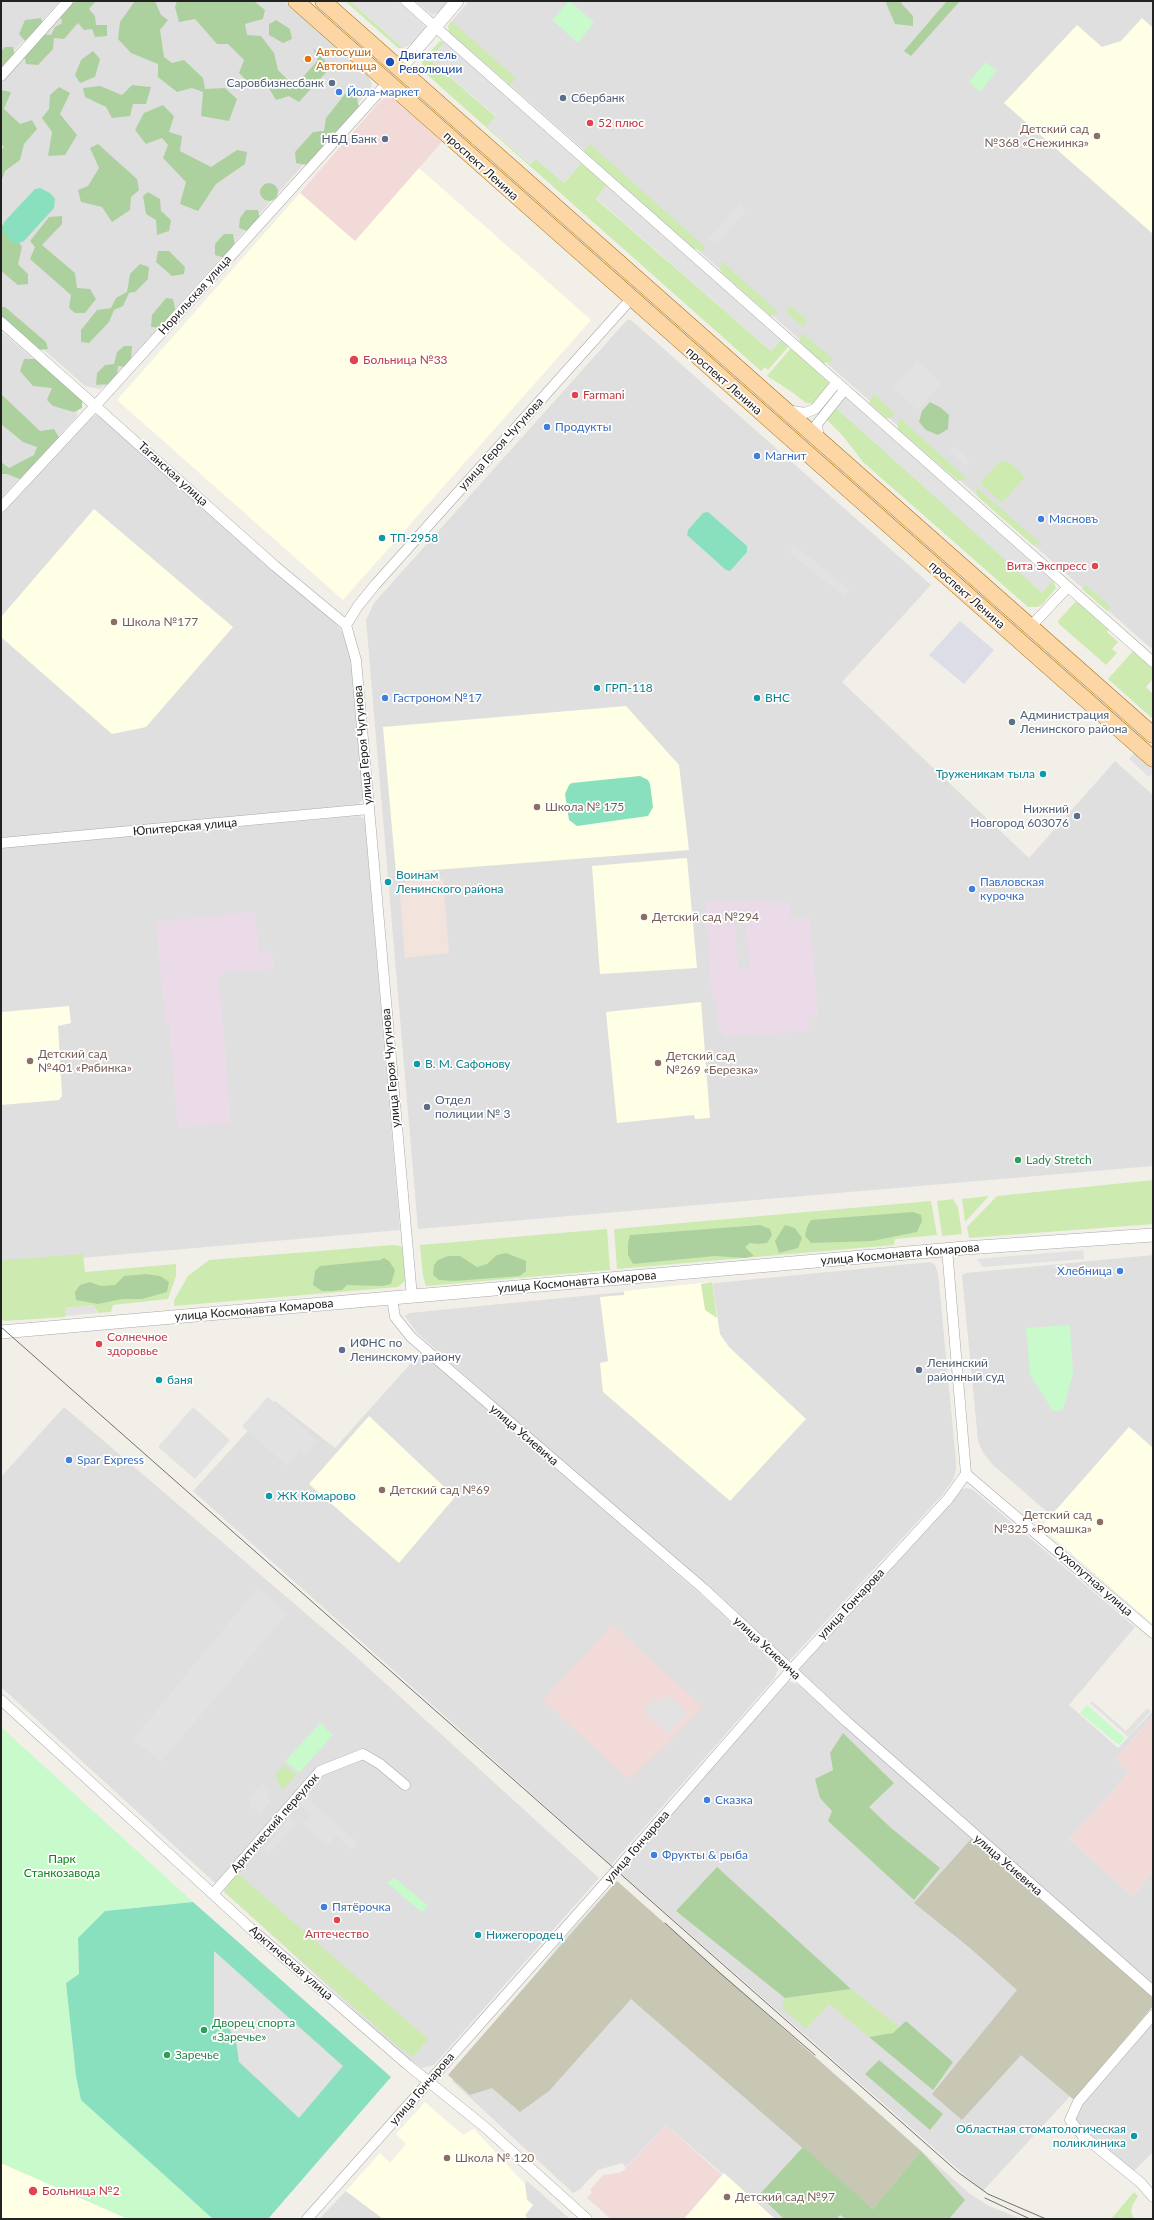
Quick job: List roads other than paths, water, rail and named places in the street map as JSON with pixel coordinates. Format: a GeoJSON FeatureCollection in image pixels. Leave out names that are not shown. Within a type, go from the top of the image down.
{"type":"FeatureCollection","features":[{"type":"Feature","properties":{"kind":"main road","name":"проспект Ленина"},"geometry":{"type":"LineString","coordinates":[[296,1],[1153,760]]}},
{"type":"Feature","properties":{"kind":"main road","name":"проспект Ленина"},"geometry":{"type":"LineString","coordinates":[[323,1],[1153,735]]}},
{"type":"Feature","properties":{"kind":"street"},"geometry":{"type":"LineString","coordinates":[[1,76],[68,1]]}},
{"type":"Feature","properties":{"kind":"street"},"geometry":{"type":"LineString","coordinates":[[406,1],[1153,662]]}},
{"type":"Feature","properties":{"kind":"street"},"geometry":{"type":"LineString","coordinates":[[400,68],[457,1]]}},
{"type":"Feature","properties":{"kind":"street","name":"Норильская улица"},"geometry":{"type":"LineString","coordinates":[[1,507],[96,405],[388,82]]}},
{"type":"Feature","properties":{"kind":"street","name":"улица Героя Чугунова"},"geometry":{"type":"LineString","coordinates":[[412,1298],[356,660],[346,625],[358,606],[376,585],[631,299]]}},
{"type":"Feature","properties":{"kind":"street","name":"Таганская улица"},"geometry":{"type":"LineString","coordinates":[[1,322],[275,566],[346,625]]}},
{"type":"Feature","properties":{"kind":"street"},"geometry":{"type":"LineString","coordinates":[[785,410],[805,412],[815,409],[841,386]]}},
{"type":"Feature","properties":{"kind":"street"},"geometry":{"type":"LineString","coordinates":[[819,440],[818,424],[841,386]]}},
{"type":"Feature","properties":{"kind":"street"},"geometry":{"type":"LineString","coordinates":[[1031,626],[1068,587]]}},
{"type":"Feature","properties":{"kind":"street","name":"Юпитерская улица"},"geometry":{"type":"LineString","coordinates":[[1,843],[368,809]]}},
{"type":"Feature","properties":{"kind":"street","name":"улица Космонавта Комарова"},"geometry":{"type":"LineString","coordinates":[[1,1332],[412,1298],[947,1249],[1153,1235]]}},
{"type":"Feature","properties":{"kind":"street"},"geometry":{"type":"LineString","coordinates":[[947,1249],[966,1474]]}},
{"type":"Feature","properties":{"kind":"street","name":"улица Усиевича"},"geometry":{"type":"LineString","coordinates":[[392,1299],[396,1317],[411,1337],[704,1589],[791,1670],[961,1823],[1153,1991]]}},
{"type":"Feature","properties":{"kind":"street","name":"Сухопутная улица"},"geometry":{"type":"LineString","coordinates":[[966,1474],[1153,1633]]}},
{"type":"Feature","properties":{"kind":"street","name":"улица Гончарова"},"geometry":{"type":"LineString","coordinates":[[307,2219],[791,1670],[948,1499],[966,1474]]}},
{"type":"Feature","properties":{"kind":"street","name":"Арктическая улица"},"geometry":{"type":"LineString","coordinates":[[1,1700],[213,1894],[429,2082],[486,2128],[587,2219]]}},
{"type":"Feature","properties":{"kind":"street","name":"Арктический переулок"},"geometry":{"type":"LineString","coordinates":[[213,1894],[320,1771],[363,1754],[380,1764],[405,1785]]}},
{"type":"Feature","properties":{"kind":"street"},"geometry":{"type":"LineString","coordinates":[[1153,2015],[1078,2102],[1070,2120],[1082,2135],[1141,2183],[1153,2197]]}},
{"type":"Feature","properties":{"kind":"tram line"},"geometry":{"type":"LineString","coordinates":[[1,1327],[959,2173],[988,2194],[1046,2219]]}},
{"type":"Feature","properties":{"kind":"tram line"},"geometry":{"type":"LineString","coordinates":[[665,1923],[720,1973],[815,2055]]}},
{"type":"Feature","properties":{"kind":"tram line"},"geometry":{"type":"LineString","coordinates":[[985,2198],[1030,2219]]}},
{"type":"Feature","properties":{"kind":"place","name":"Автосуши Автопицца"},"geometry":{"type":"Point","coordinates":[308,59]}},
{"type":"Feature","properties":{"kind":"place","name":"Двигатель Революции"},"geometry":{"type":"Point","coordinates":[390,62]}},
{"type":"Feature","properties":{"kind":"place","name":"Саровбизнесбанк"},"geometry":{"type":"Point","coordinates":[332,83]}},
{"type":"Feature","properties":{"kind":"place","name":"Йола-маркет"},"geometry":{"type":"Point","coordinates":[339,92]}},
{"type":"Feature","properties":{"kind":"place","name":"Сбербанк"},"geometry":{"type":"Point","coordinates":[563,98]}},
{"type":"Feature","properties":{"kind":"place","name":"52 плюс"},"geometry":{"type":"Point","coordinates":[590,123]}},
{"type":"Feature","properties":{"kind":"place","name":"Детский сад №368 «Снежинка»"},"geometry":{"type":"Point","coordinates":[1097,136]}},
{"type":"Feature","properties":{"kind":"place","name":"НБД Банк"},"geometry":{"type":"Point","coordinates":[385,139]}},
{"type":"Feature","properties":{"kind":"place","name":"Больница №33"},"geometry":{"type":"Point","coordinates":[354,360]}},
{"type":"Feature","properties":{"kind":"place","name":"Farmani"},"geometry":{"type":"Point","coordinates":[575,395]}},
{"type":"Feature","properties":{"kind":"place","name":"Продукты"},"geometry":{"type":"Point","coordinates":[547,427]}},
{"type":"Feature","properties":{"kind":"place","name":"Магнит"},"geometry":{"type":"Point","coordinates":[757,456]}},
{"type":"Feature","properties":{"kind":"place","name":"Мясновъ"},"geometry":{"type":"Point","coordinates":[1041,519]}},
{"type":"Feature","properties":{"kind":"place","name":"ТП-2958"},"geometry":{"type":"Point","coordinates":[382,538]}},
{"type":"Feature","properties":{"kind":"place","name":"Вита Экспресс"},"geometry":{"type":"Point","coordinates":[1095,566]}},
{"type":"Feature","properties":{"kind":"place","name":"Школа №177"},"geometry":{"type":"Point","coordinates":[114,622]}},
{"type":"Feature","properties":{"kind":"place","name":"ГРП-118"},"geometry":{"type":"Point","coordinates":[597,688]}},
{"type":"Feature","properties":{"kind":"place","name":"Гастроном №17"},"geometry":{"type":"Point","coordinates":[385,698]}},
{"type":"Feature","properties":{"kind":"place","name":"ВНС"},"geometry":{"type":"Point","coordinates":[757,698]}},
{"type":"Feature","properties":{"kind":"place","name":"Администрация Ленинского района"},"geometry":{"type":"Point","coordinates":[1012,722]}},
{"type":"Feature","properties":{"kind":"place","name":"Труженикам тыла"},"geometry":{"type":"Point","coordinates":[1043,774]}},
{"type":"Feature","properties":{"kind":"place","name":"Школа № 175"},"geometry":{"type":"Point","coordinates":[537,807]}},
{"type":"Feature","properties":{"kind":"place","name":"Нижний Новгород 603076"},"geometry":{"type":"Point","coordinates":[1077,816]}},
{"type":"Feature","properties":{"kind":"place","name":"Воинам Ленинского района"},"geometry":{"type":"Point","coordinates":[388,882]}},
{"type":"Feature","properties":{"kind":"place","name":"Павловская курочка"},"geometry":{"type":"Point","coordinates":[972,889]}},
{"type":"Feature","properties":{"kind":"place","name":"Детский сад №294"},"geometry":{"type":"Point","coordinates":[644,917]}},
{"type":"Feature","properties":{"kind":"place","name":"Детский сад №401 «Рябинка»"},"geometry":{"type":"Point","coordinates":[30,1061]}},
{"type":"Feature","properties":{"kind":"place","name":"Детский сад №269 «Березка»"},"geometry":{"type":"Point","coordinates":[658,1063]}},
{"type":"Feature","properties":{"kind":"place","name":"В. М. Сафонову"},"geometry":{"type":"Point","coordinates":[417,1064]}},
{"type":"Feature","properties":{"kind":"place","name":"Отдел полиции № 3"},"geometry":{"type":"Point","coordinates":[427,1107]}},
{"type":"Feature","properties":{"kind":"place","name":"Lady Stretch"},"geometry":{"type":"Point","coordinates":[1018,1160]}},
{"type":"Feature","properties":{"kind":"place","name":"Хлебница"},"geometry":{"type":"Point","coordinates":[1120,1271]}},
{"type":"Feature","properties":{"kind":"place","name":"Солнечное здоровье"},"geometry":{"type":"Point","coordinates":[99,1344]}},
{"type":"Feature","properties":{"kind":"place","name":"ИФНС по Ленинскому району"},"geometry":{"type":"Point","coordinates":[342,1350]}},
{"type":"Feature","properties":{"kind":"place","name":"Ленинский районный суд"},"geometry":{"type":"Point","coordinates":[919,1370]}},
{"type":"Feature","properties":{"kind":"place","name":"баня"},"geometry":{"type":"Point","coordinates":[159,1380]}},
{"type":"Feature","properties":{"kind":"place","name":"Spar Express"},"geometry":{"type":"Point","coordinates":[69,1460]}},
{"type":"Feature","properties":{"kind":"place","name":"Детский сад №69"},"geometry":{"type":"Point","coordinates":[382,1490]}},
{"type":"Feature","properties":{"kind":"place","name":"ЖК Комарово"},"geometry":{"type":"Point","coordinates":[269,1496]}},
{"type":"Feature","properties":{"kind":"place","name":"Детский сад №325 «Ромашка»"},"geometry":{"type":"Point","coordinates":[1100,1522]}},
{"type":"Feature","properties":{"kind":"place","name":"Сказка"},"geometry":{"type":"Point","coordinates":[707,1800]}},
{"type":"Feature","properties":{"kind":"place","name":"Фрукты & рыба"},"geometry":{"type":"Point","coordinates":[654,1855]}},
{"type":"Feature","properties":{"kind":"place","name":"Пятёрочка"},"geometry":{"type":"Point","coordinates":[324,1907]}},
{"type":"Feature","properties":{"kind":"place","name":"Аптечество"},"geometry":{"type":"Point","coordinates":[337,1920]}},
{"type":"Feature","properties":{"kind":"place","name":"Нижегородец"},"geometry":{"type":"Point","coordinates":[478,1935]}},
{"type":"Feature","properties":{"kind":"place","name":"Дворец спорта «Заречье»"},"geometry":{"type":"Point","coordinates":[204,2030]}},
{"type":"Feature","properties":{"kind":"place","name":"Заречье"},"geometry":{"type":"Point","coordinates":[167,2055]}},
{"type":"Feature","properties":{"kind":"place","name":"Областная стоматологическая поликлиника"},"geometry":{"type":"Point","coordinates":[1134,2136]}},
{"type":"Feature","properties":{"kind":"place","name":"Школа № 120"},"geometry":{"type":"Point","coordinates":[447,2158]}},
{"type":"Feature","properties":{"kind":"place","name":"Больница №2"},"geometry":{"type":"Point","coordinates":[33,2191]}},
{"type":"Feature","properties":{"kind":"place","name":"Детский сад №97"},"geometry":{"type":"Point","coordinates":[727,2197]}},
{"type":"Feature","properties":{"kind":"park label","name":"Парк Станкозавода"},"geometry":{"type":"Point","coordinates":[62,1866]}}]}
